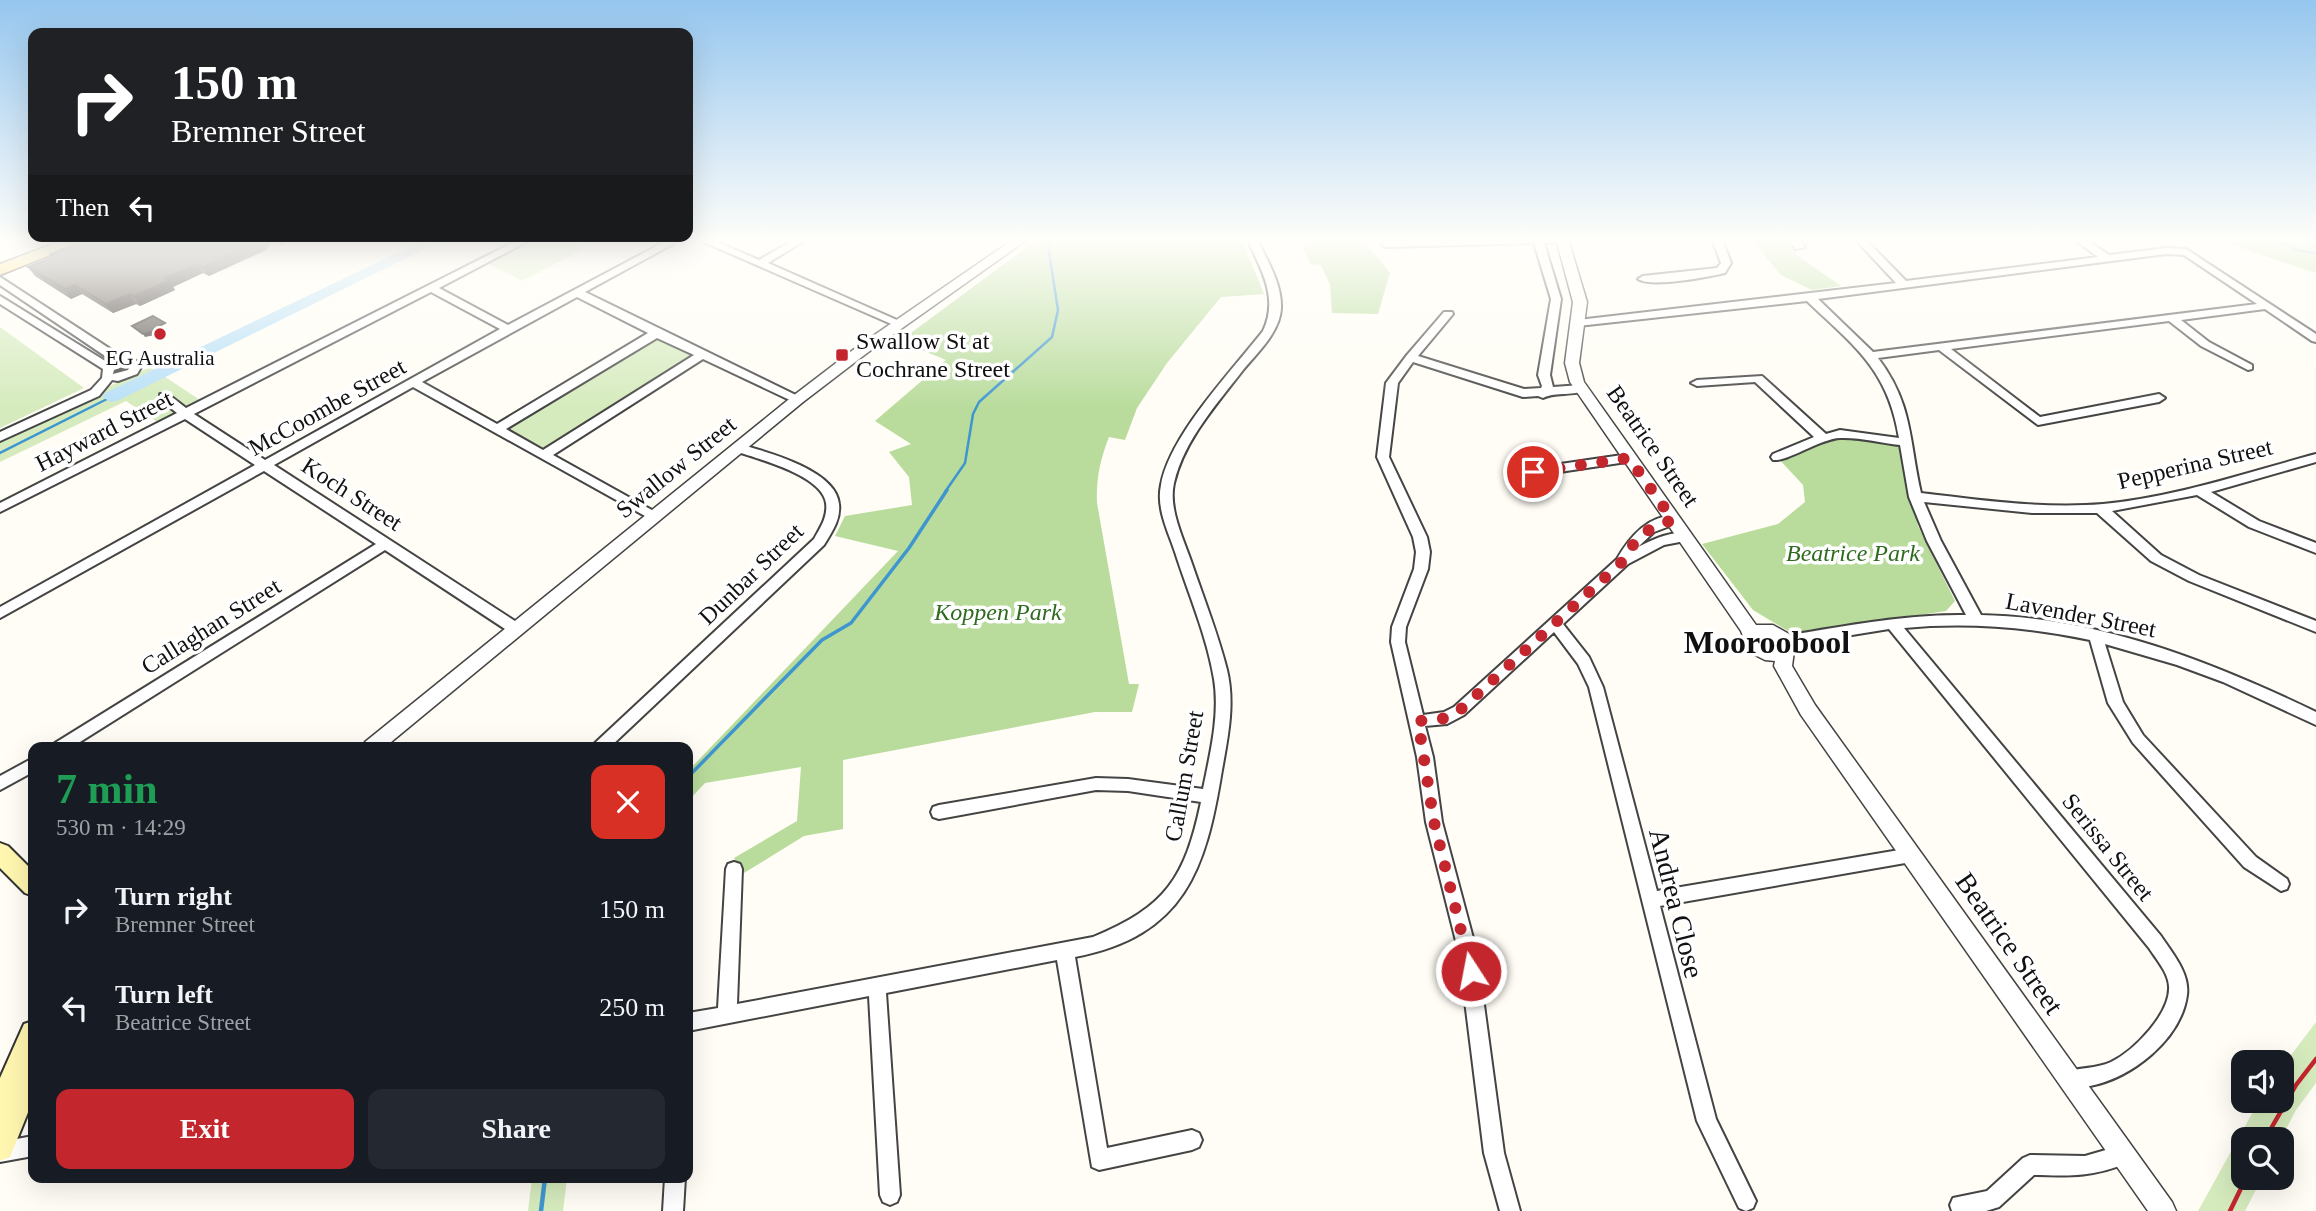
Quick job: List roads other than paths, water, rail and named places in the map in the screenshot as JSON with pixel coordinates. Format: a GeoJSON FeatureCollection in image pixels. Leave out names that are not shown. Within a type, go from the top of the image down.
{"type":"FeatureCollection","features":[{"type":"Feature","properties":{"kind":"main road"},"geometry":{"type":"LineString","coordinates":[[0,853],[28,881]]}},
{"type":"Feature","properties":{"kind":"main road"},"geometry":{"type":"LineString","coordinates":[[0,1108],[28,1044]]}},
{"type":"Feature","properties":{"kind":"main road"},"geometry":{"type":"LineString","coordinates":[[0,1147],[28,1081]]}},
{"type":"Feature","properties":{"kind":"street"},"geometry":{"type":"LineString","coordinates":[[0,437],[95,393],[108,373],[122,362],[23,296]]}},
{"type":"Feature","properties":{"kind":"street","name":"Hayward Street"},"geometry":{"type":"LineString","coordinates":[[0,508],[413,296]]}},
{"type":"Feature","properties":{"kind":"street"},"geometry":{"type":"LineString","coordinates":[[445,296],[508,329]]}},
{"type":"Feature","properties":{"kind":"street","name":"McCoombe Street"},"geometry":{"type":"LineString","coordinates":[[0,613],[508,329],[573,296]]}},
{"type":"Feature","properties":{"kind":"street"},"geometry":{"type":"LineString","coordinates":[[583,296],[798,399]]}},
{"type":"Feature","properties":{"kind":"street"},"geometry":{"type":"LineString","coordinates":[[835,296],[900,324]]}},
{"type":"Feature","properties":{"kind":"street","name":"Swallow Street"},"geometry":{"type":"LineString","coordinates":[[378,742],[798,399],[941,296]]}},
{"type":"Feature","properties":{"kind":"street","name":"Callum Street"},"geometry":{"type":"LineString","coordinates":[[693,1021],[1065,952],[1119,937],[1139,927],[1174,896],[1197,856],[1222,723],[1223,684],[1170,515],[1167,488],[1180,449],[1268,332],[1277,314],[1275,296]]}},
{"type":"Feature","properties":{"kind":"street"},"geometry":{"type":"LineString","coordinates":[[1543,394],[1548,386],[1544,374],[1555,296]]}},
{"type":"Feature","properties":{"kind":"street","name":"Beatrice Street"},"geometry":{"type":"LineString","coordinates":[[1578,296],[1580,302],[1572,363],[1581,389],[1749,629],[1752,643],[1765,653],[1787,688],[1808,710]]}},
{"type":"Feature","properties":{"kind":"street"},"geometry":{"type":"LineString","coordinates":[[1578,323],[1821,296]]}},
{"type":"Feature","properties":{"kind":"street"},"geometry":{"type":"LineString","coordinates":[[2250,296],[2316,339]]}},
{"type":"Feature","properties":{"kind":"street"},"geometry":{"type":"LineString","coordinates":[[1810,297],[1884,374],[1896,395],[1915,497],[1976,620]]}},
{"type":"Feature","properties":{"kind":"street"},"geometry":{"type":"LineString","coordinates":[[0,299],[108,373]]}},
{"type":"Feature","properties":{"kind":"street"},"geometry":{"type":"LineString","coordinates":[[1868,356],[2266,306]]}},
{"type":"Feature","properties":{"kind":"street"},"geometry":{"type":"LineString","coordinates":[[1448,313],[1392,383],[1383,457],[1420,537],[1423,552],[1421,569],[1399,627],[1398,642],[1418,721],[1434,822],[1468,953],[1494,1153],[1510,1211]]}},
{"type":"Feature","properties":{"kind":"street"},"geometry":{"type":"LineString","coordinates":[[2170,317],[2205,344],[2248,367]]}},
{"type":"Feature","properties":{"kind":"street"},"geometry":{"type":"LineString","coordinates":[[498,429],[657,333]]}},
{"type":"Feature","properties":{"kind":"street"},"geometry":{"type":"LineString","coordinates":[[1940,346],[2038,421],[2159,398]]}},
{"type":"Feature","properties":{"kind":"street"},"geometry":{"type":"LineString","coordinates":[[544,455],[703,354]]}},
{"type":"Feature","properties":{"kind":"street"},"geometry":{"type":"LineString","coordinates":[[1411,357],[1512,390],[1543,394],[1581,389]]}},
{"type":"Feature","properties":{"kind":"street"},"geometry":{"type":"LineString","coordinates":[[1698,383],[1758,378],[1822,437]]}},
{"type":"Feature","properties":{"kind":"street"},"geometry":{"type":"LineString","coordinates":[[413,382],[654,517]]}},
{"type":"Feature","properties":{"kind":"street","name":"Koch Street"},"geometry":{"type":"LineString","coordinates":[[164,397],[516,629]]}},
{"type":"Feature","properties":{"kind":"street"},"geometry":{"type":"LineString","coordinates":[[1777,457],[1822,437],[1854,435],[1904,442]]}},
{"type":"Feature","properties":{"kind":"street","name":"Dunbar Street"},"geometry":{"type":"LineString","coordinates":[[605,742],[819,542],[827,531],[834,509],[833,499],[823,483],[739,448]]}},
{"type":"Feature","properties":{"kind":"street"},"geometry":{"type":"LineString","coordinates":[[1533,472],[1629,458]]}},
{"type":"Feature","properties":{"kind":"street","name":"Pepperina Street"},"geometry":{"type":"LineString","coordinates":[[1915,497],[2049,509],[2100,508],[2144,503],[2316,458]]}},
{"type":"Feature","properties":{"kind":"street"},"geometry":{"type":"LineString","coordinates":[[2198,490],[2254,524],[2316,548]]}},
{"type":"Feature","properties":{"kind":"street"},"geometry":{"type":"LineString","coordinates":[[2100,508],[2156,558],[2193,578],[2316,627]]}},
{"type":"Feature","properties":{"kind":"street"},"geometry":{"type":"LineString","coordinates":[[1623,561],[1632,544],[1648,528],[1673,520]]}},
{"type":"Feature","properties":{"kind":"street"},"geometry":{"type":"LineString","coordinates":[[1418,721],[1447,718],[1459,711],[1623,561],[1654,544],[1685,537]]}},
{"type":"Feature","properties":{"kind":"street","name":"Callaghan Street"},"geometry":{"type":"LineString","coordinates":[[68,742],[387,543]]}},
{"type":"Feature","properties":{"kind":"street","name":"Beatrice Street"},"geometry":{"type":"LineString","coordinates":[[1722,589],[1745,613],[1781,641],[1783,666],[1808,710],[2163,1211]]}},
{"type":"Feature","properties":{"kind":"street","name":"Lavender Street"},"geometry":{"type":"LineString","coordinates":[[1781,641],[1893,624],[1976,620],[2096,636],[2142,648],[2227,677],[2316,719]]}},
{"type":"Feature","properties":{"kind":"street","name":"Andrea Close"},"geometry":{"type":"LineString","coordinates":[[1554,622],[1584,661],[1596,687],[1707,1121],[1745,1201]]}},
{"type":"Feature","properties":{"kind":"street","name":"Serissa Street"},"geometry":{"type":"LineString","coordinates":[[1893,624],[2155,942],[2174,972],[2179,988],[2177,1003],[2169,1021],[2151,1040],[2122,1066],[2070,1080]]}},
{"type":"Feature","properties":{"kind":"street"},"geometry":{"type":"LineString","coordinates":[[1751,636],[1762,630],[1781,641],[1777,655],[1765,653]]}},
{"type":"Feature","properties":{"kind":"street"},"geometry":{"type":"LineString","coordinates":[[2096,636],[2116,703],[2138,739],[2250,862],[2281,884]]}},
{"type":"Feature","properties":{"kind":"street"},"geometry":{"type":"LineString","coordinates":[[0,784],[28,767]]}},
{"type":"Feature","properties":{"kind":"street"},"geometry":{"type":"LineString","coordinates":[[939,812],[1096,785],[1128,785],[1210,797]]}},
{"type":"Feature","properties":{"kind":"street"},"geometry":{"type":"LineString","coordinates":[[1649,900],[1911,855]]}},
{"type":"Feature","properties":{"kind":"street"},"geometry":{"type":"LineString","coordinates":[[727,1014],[734,869]]}},
{"type":"Feature","properties":{"kind":"street"},"geometry":{"type":"LineString","coordinates":[[1065,952],[1099,1160],[1192,1140]]}},
{"type":"Feature","properties":{"kind":"street"},"geometry":{"type":"LineString","coordinates":[[877,987],[890,1195]]}},
{"type":"Feature","properties":{"kind":"street"},"geometry":{"type":"LineString","coordinates":[[0,1152],[28,1147]]}},
{"type":"Feature","properties":{"kind":"street"},"geometry":{"type":"LineString","coordinates":[[1961,1205],[1992,1200],[2030,1165],[2085,1166],[2123,1156]]}},
{"type":"Feature","properties":{"kind":"street"},"geometry":{"type":"LineString","coordinates":[[673,1211],[675,1183]]}},
{"type":"Feature","properties":{"kind":"waterway"},"geometry":{"type":"LineString","coordinates":[[111,397],[320,296]]}},
{"type":"Feature","properties":{"kind":"waterway"},"geometry":{"type":"LineString","coordinates":[[945,492],[965,463],[973,414],[979,402],[1052,337],[1058,310],[1056,296]]}},
{"type":"Feature","properties":{"kind":"waterway"},"geometry":{"type":"LineString","coordinates":[[0,453],[111,397]]}},
{"type":"Feature","properties":{"kind":"waterway"},"geometry":{"type":"LineString","coordinates":[[693,772],[822,640],[851,623],[909,548],[947,490]]}},
{"type":"Feature","properties":{"kind":"waterway"},"geometry":{"type":"LineString","coordinates":[[541,1211],[544,1183]]}},
{"type":"Feature","properties":{"kind":"railway"},"geometry":{"type":"LineString","coordinates":[[2272,1127],[2296,1085],[2316,1059]]}},
{"type":"Feature","properties":{"kind":"railway"},"geometry":{"type":"LineString","coordinates":[[2230,1211],[2240,1190]]}},
{"type":"Feature","properties":{"kind":"place","name":"EG Australia"},"geometry":{"type":"Point","coordinates":[160,334]}},
{"type":"Feature","properties":{"kind":"place","name":"Swallow St at Cochrane Street"},"geometry":{"type":"Point","coordinates":[842,355]}},
{"type":"Feature","properties":{"kind":"district","name":"Mooroobool"},"geometry":{"type":"Point","coordinates":[1767,642]}},
{"type":"Feature","properties":{"kind":"park label","name":"Beatrice Park"},"geometry":{"type":"Point","coordinates":[1853,553]}},
{"type":"Feature","properties":{"kind":"park label","name":"Koppen Park"},"geometry":{"type":"Point","coordinates":[998,612]}}]}
